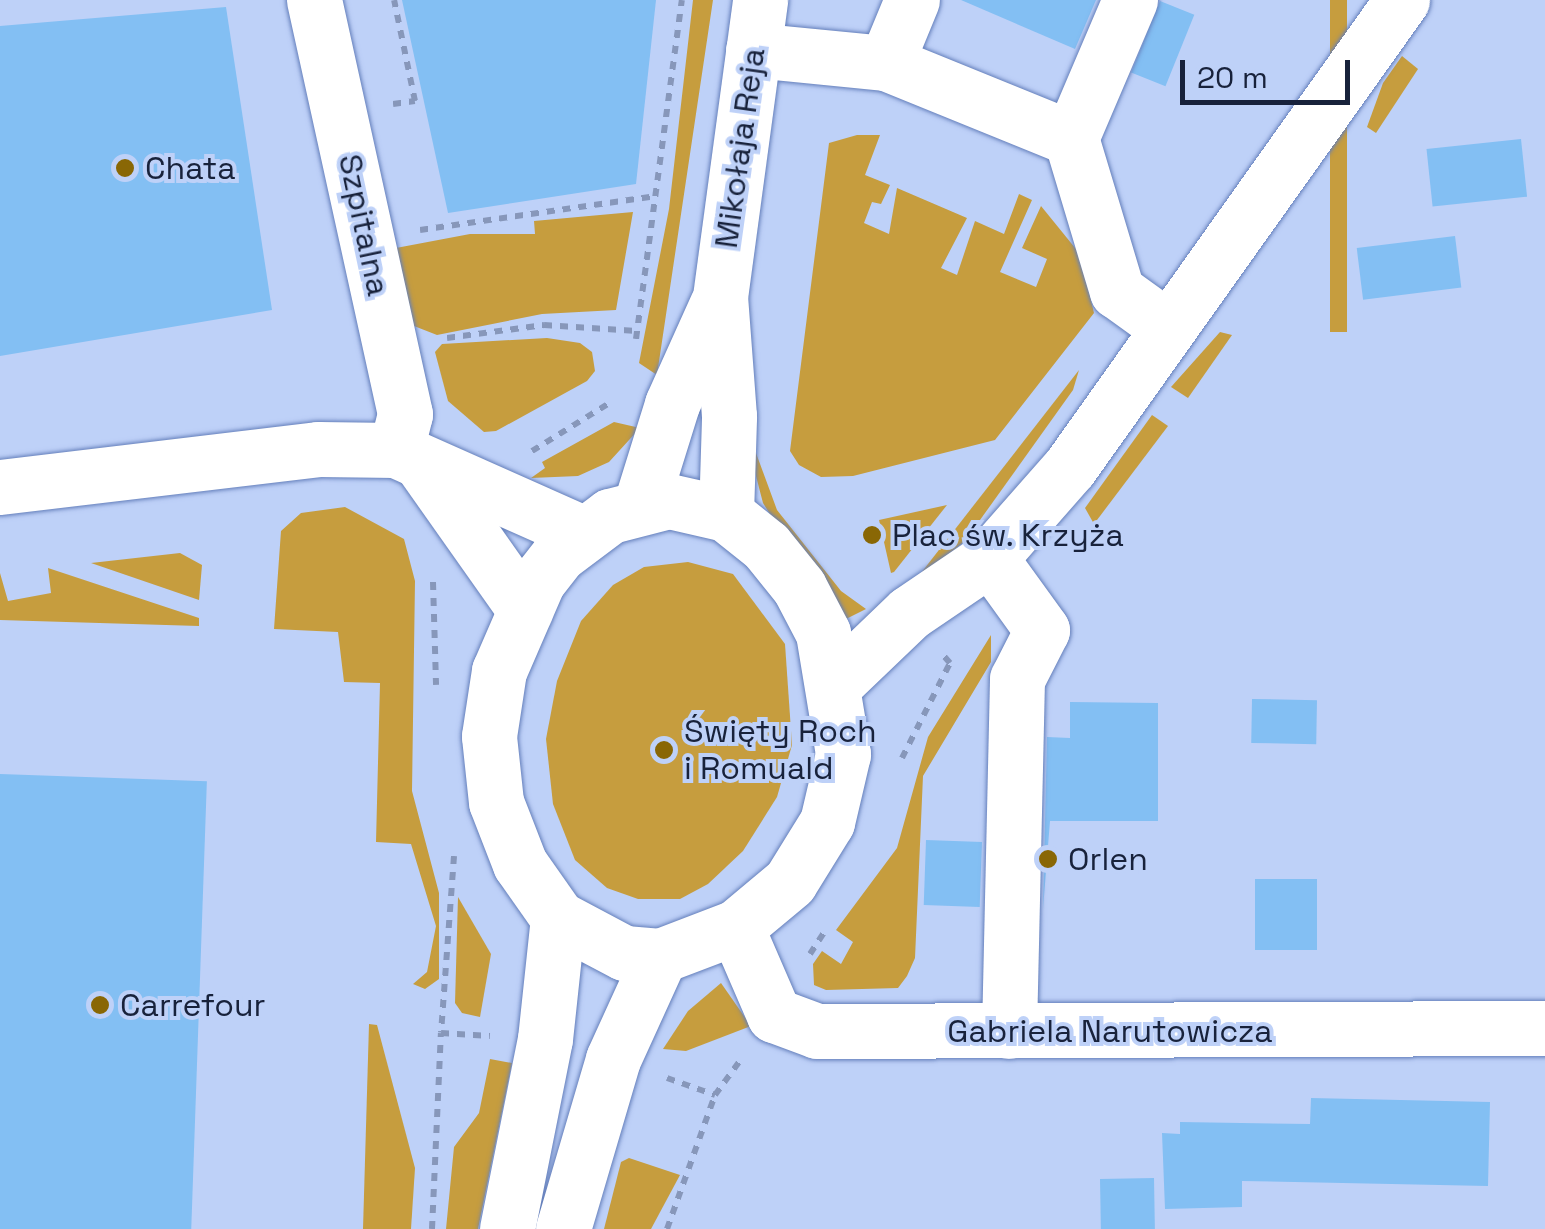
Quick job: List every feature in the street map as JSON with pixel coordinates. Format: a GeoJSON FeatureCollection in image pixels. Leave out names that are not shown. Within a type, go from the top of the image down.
{"type":"FeatureCollection","features":[{"type":"Feature","properties":{"kind":"street","name":"Szpitalna"},"geometry":{"type":"LineString","coordinates":[[314,0],[405,414],[409,457]]}},
{"type":"Feature","properties":{"kind":"street"},"geometry":{"type":"LineString","coordinates":[[886,62],[912,0]]}},
{"type":"Feature","properties":{"kind":"street"},"geometry":{"type":"LineString","coordinates":[[1130,0],[1071,138],[1118,291],[1167,327]]}},
{"type":"Feature","properties":{"kind":"street"},"geometry":{"type":"LineString","coordinates":[[836,683],[910,613],[990,558],[1070,467],[1402,0]]}},
{"type":"Feature","properties":{"kind":"street"},"geometry":{"type":"LineString","coordinates":[[757,25],[886,62],[1071,138]]}},
{"type":"Feature","properties":{"kind":"street","name":"Mikołaja Reja"},"geometry":{"type":"LineString","coordinates":[[720,296],[757,25]]}},
{"type":"Feature","properties":{"kind":"street"},"geometry":{"type":"LineString","coordinates":[[640,507],[672,404],[720,296]]}},
{"type":"Feature","properties":{"kind":"street"},"geometry":{"type":"LineString","coordinates":[[720,296],[729,416],[726,514]]}},
{"type":"Feature","properties":{"kind":"street"},"geometry":{"type":"LineString","coordinates":[[0,487],[318,448],[409,457],[476,509],[582,534]]}},
{"type":"Feature","properties":{"kind":"street"},"geometry":{"type":"LineString","coordinates":[[669,501],[726,514],[766,546],[799,586],[823,633],[836,683],[843,754],[827,822],[790,882],[736,927],[660,956],[624,952],[558,918],[520,864],[496,802],[492,770],[489,736],[499,671],[525,610],[558,554],[582,534],[640,507],[669,501]]}},
{"type":"Feature","properties":{"kind":"street"},"geometry":{"type":"LineString","coordinates":[[476,509],[525,610]]}},
{"type":"Feature","properties":{"kind":"street"},"geometry":{"type":"LineString","coordinates":[[990,558],[1042,630],[1018,678],[1010,1031]]}},
{"type":"Feature","properties":{"kind":"street"},"geometry":{"type":"LineString","coordinates":[[507,1229],[545,1039],[558,918]]}},
{"type":"Feature","properties":{"kind":"street"},"geometry":{"type":"LineString","coordinates":[[736,927],[774,1015]]}},
{"type":"Feature","properties":{"kind":"street"},"geometry":{"type":"LineString","coordinates":[[564,1229],[613,1059],[660,956]]}},
{"type":"Feature","properties":{"kind":"street","name":"Gabriela Narutowicza"},"geometry":{"type":"LineString","coordinates":[[774,1015],[817,1030],[1545,1028]]}},
{"type":"Feature","properties":{"kind":"path"},"geometry":{"type":"LineString","coordinates":[[385,105],[416,101],[394,0]]}},
{"type":"Feature","properties":{"kind":"path"},"geometry":{"type":"LineString","coordinates":[[634,346],[682,0]]}},
{"type":"Feature","properties":{"kind":"path"},"geometry":{"type":"LineString","coordinates":[[414,231],[657,196]]}},
{"type":"Feature","properties":{"kind":"path"},"geometry":{"type":"LineString","coordinates":[[435,342],[544,325],[637,330]]}},
{"type":"Feature","properties":{"kind":"path"},"geometry":{"type":"LineString","coordinates":[[436,704],[433,553],[518,459],[624,394]]}},
{"type":"Feature","properties":{"kind":"path"},"geometry":{"type":"LineString","coordinates":[[432,1229],[440,1033],[454,843]]}},
{"type":"Feature","properties":{"kind":"path"},"geometry":{"type":"LineString","coordinates":[[667,1229],[715,1096],[774,1015]]}},
{"type":"Feature","properties":{"kind":"path"},"geometry":{"type":"LineString","coordinates":[[440,1033],[545,1039]]}},
{"type":"Feature","properties":{"kind":"path"},"geometry":{"type":"LineString","coordinates":[[613,1059],[715,1096]]}},
{"type":"Feature","properties":{"kind":"shaded area"},"geometry":{"type":"Polygon","coordinates":[[[693,0],[713,0],[657,375],[639,363],[669,209],[693,0]]]}},
{"type":"Feature","properties":{"kind":"shaded area"},"geometry":{"type":"Polygon","coordinates":[[[1330,0],[1347,0],[1347,332],[1330,332],[1330,0]]]}},
{"type":"Feature","properties":{"kind":"shaded area"},"geometry":{"type":"Polygon","coordinates":[[[1402,56],[1418,69],[1376,133],[1367,127],[1383,83],[1402,56]]]}},
{"type":"Feature","properties":{"kind":"shaded area"},"geometry":{"type":"Polygon","coordinates":[[[857,135],[880,135],[865,175],[890,185],[881,204],[872,202],[864,223],[889,234],[897,188],[967,218],[941,268],[957,275],[975,221],[1004,234],[1019,194],[1032,200],[1000,272],[1036,287],[1047,259],[1022,248],[1041,206],[1080,254],[1094,313],[995,440],[853,476],[821,477],[799,465],[790,451],[829,143],[857,135]]]}},
{"type":"Feature","properties":{"kind":"shaded area"},"geometry":{"type":"Polygon","coordinates":[[[633,212],[616,310],[542,314],[437,335],[414,326],[396,248],[470,234],[535,234],[534,221],[633,212]]]}},
{"type":"Feature","properties":{"kind":"shaded area"},"geometry":{"type":"Polygon","coordinates":[[[1220,332],[1232,335],[1188,398],[1171,387],[1220,332]]]}},
{"type":"Feature","properties":{"kind":"shaded area"},"geometry":{"type":"Polygon","coordinates":[[[547,338],[580,343],[592,352],[595,371],[587,381],[496,431],[484,432],[448,401],[435,352],[442,344],[547,338]]]}},
{"type":"Feature","properties":{"kind":"shaded area"},"geometry":{"type":"Polygon","coordinates":[[[1079,370],[1073,390],[965,541],[914,582],[1079,370]]]}},
{"type":"Feature","properties":{"kind":"shaded area"},"geometry":{"type":"Polygon","coordinates":[[[1152,415],[1168,426],[1094,524],[1085,508],[1152,415]]]}},
{"type":"Feature","properties":{"kind":"shaded area"},"geometry":{"type":"Polygon","coordinates":[[[614,422],[640,428],[609,462],[578,476],[531,478],[545,468],[542,462],[614,422]]]}},
{"type":"Feature","properties":{"kind":"shaded area"},"geometry":{"type":"Polygon","coordinates":[[[750,453],[756,453],[777,510],[841,591],[866,609],[838,623],[763,503],[750,453]]]}},
{"type":"Feature","properties":{"kind":"shaded area"},"geometry":{"type":"Polygon","coordinates":[[[947,505],[894,572],[891,573],[879,520],[947,505]]]}},
{"type":"Feature","properties":{"kind":"shaded area"},"geometry":{"type":"Polygon","coordinates":[[[345,507],[404,539],[415,581],[412,791],[439,893],[439,979],[425,989],[413,984],[427,972],[436,926],[411,844],[376,842],[380,683],[344,682],[338,632],[274,629],[281,531],[301,513],[345,507]]]}},
{"type":"Feature","properties":{"kind":"shaded area"},"geometry":{"type":"Polygon","coordinates":[[[180,553],[202,565],[199,600],[91,563],[180,553]]]}},
{"type":"Feature","properties":{"kind":"shaded area"},"geometry":{"type":"Polygon","coordinates":[[[688,562],[733,574],[785,644],[792,745],[777,797],[743,851],[708,884],[680,899],[638,899],[607,888],[575,860],[553,804],[546,739],[557,681],[581,621],[613,585],[644,567],[688,562]]]}},
{"type":"Feature","properties":{"kind":"shaded area"},"geometry":{"type":"Polygon","coordinates":[[[48,568],[199,618],[199,626],[0,620],[0,573],[8,601],[51,593],[48,568]]]}},
{"type":"Feature","properties":{"kind":"shaded area"},"geometry":{"type":"Polygon","coordinates":[[[991,635],[991,662],[923,776],[915,958],[907,976],[898,988],[826,990],[814,985],[813,964],[822,951],[841,964],[853,942],[836,930],[897,848],[928,737],[991,635]]]}},
{"type":"Feature","properties":{"kind":"shaded area"},"geometry":{"type":"Polygon","coordinates":[[[458,897],[491,954],[480,1017],[462,1013],[455,1003],[458,897]]]}},
{"type":"Feature","properties":{"kind":"shaded area"},"geometry":{"type":"Polygon","coordinates":[[[721,983],[751,1026],[686,1051],[663,1049],[688,1011],[721,983]]]}},
{"type":"Feature","properties":{"kind":"shaded area"},"geometry":{"type":"Polygon","coordinates":[[[369,1024],[377,1025],[415,1168],[411,1229],[363,1229],[369,1024]]]}},
{"type":"Feature","properties":{"kind":"shaded area"},"geometry":{"type":"Polygon","coordinates":[[[490,1059],[512,1063],[478,1229],[446,1229],[454,1147],[479,1113],[490,1059]]]}},
{"type":"Feature","properties":{"kind":"shaded area"},"geometry":{"type":"Polygon","coordinates":[[[629,1158],[680,1175],[651,1229],[604,1229],[621,1162],[629,1158]]]}},
{"type":"Feature","properties":{"kind":"building"},"geometry":{"type":"Polygon","coordinates":[[[402,0],[656,0],[636,184],[448,213],[402,0]]]}},
{"type":"Feature","properties":{"kind":"building"},"geometry":{"type":"Polygon","coordinates":[[[961,0],[1096,0],[1075,49],[961,0]]]}},
{"type":"Feature","properties":{"kind":"building"},"geometry":{"type":"Polygon","coordinates":[[[1160,1],[1194,15],[1165,86],[1131,72],[1160,1]]]}},
{"type":"Feature","properties":{"kind":"building","name":"Chata"},"geometry":{"type":"Polygon","coordinates":[[[226,7],[272,310],[0,356],[0,26],[226,7]]]}},
{"type":"Feature","properties":{"kind":"building"},"geometry":{"type":"Polygon","coordinates":[[[1521,139],[1527,197],[1433,207],[1427,149],[1521,139]]]}},
{"type":"Feature","properties":{"kind":"building"},"geometry":{"type":"Polygon","coordinates":[[[1455,236],[1461,288],[1363,300],[1357,248],[1455,236]]]}},
{"type":"Feature","properties":{"kind":"building"},"geometry":{"type":"Polygon","coordinates":[[[1252,699],[1317,700],[1316,744],[1251,743],[1252,699]]]}},
{"type":"Feature","properties":{"kind":"building"},"geometry":{"type":"Polygon","coordinates":[[[1070,702],[1158,703],[1158,821],[1050,821],[1043,909],[1047,737],[1070,738],[1070,702]]]}},
{"type":"Feature","properties":{"kind":"building","name":"Carrefour"},"geometry":{"type":"Polygon","coordinates":[[[0,774],[207,781],[191,1229],[0,1229],[0,774]]]}},
{"type":"Feature","properties":{"kind":"building"},"geometry":{"type":"Polygon","coordinates":[[[926,840],[982,842],[980,907],[924,905],[926,840]]]}},
{"type":"Feature","properties":{"kind":"building"},"geometry":{"type":"Polygon","coordinates":[[[1255,879],[1317,879],[1317,950],[1255,950],[1255,879]]]}},
{"type":"Feature","properties":{"kind":"building"},"geometry":{"type":"Polygon","coordinates":[[[1311,1098],[1490,1102],[1488,1186],[1242,1181],[1242,1207],[1165,1209],[1162,1133],[1180,1134],[1180,1122],[1310,1124],[1311,1098]]]}},
{"type":"Feature","properties":{"kind":"building"},"geometry":{"type":"Polygon","coordinates":[[[1154,1178],[1155,1229],[1101,1229],[1100,1179],[1154,1178]]]}},
{"type":"Feature","properties":{"kind":"place","name":"Chata"},"geometry":{"type":"Point","coordinates":[125,168]}},
{"type":"Feature","properties":{"kind":"place","name":"Plac św. Krzyża"},"geometry":{"type":"Point","coordinates":[872,535]}},
{"type":"Feature","properties":{"kind":"place","name":"Święty Roch i Romuald"},"geometry":{"type":"Point","coordinates":[664,750]}},
{"type":"Feature","properties":{"kind":"place","name":"Orlen"},"geometry":{"type":"Point","coordinates":[1048,859]}},
{"type":"Feature","properties":{"kind":"place","name":"Carrefour"},"geometry":{"type":"Point","coordinates":[100,1005]}}]}
